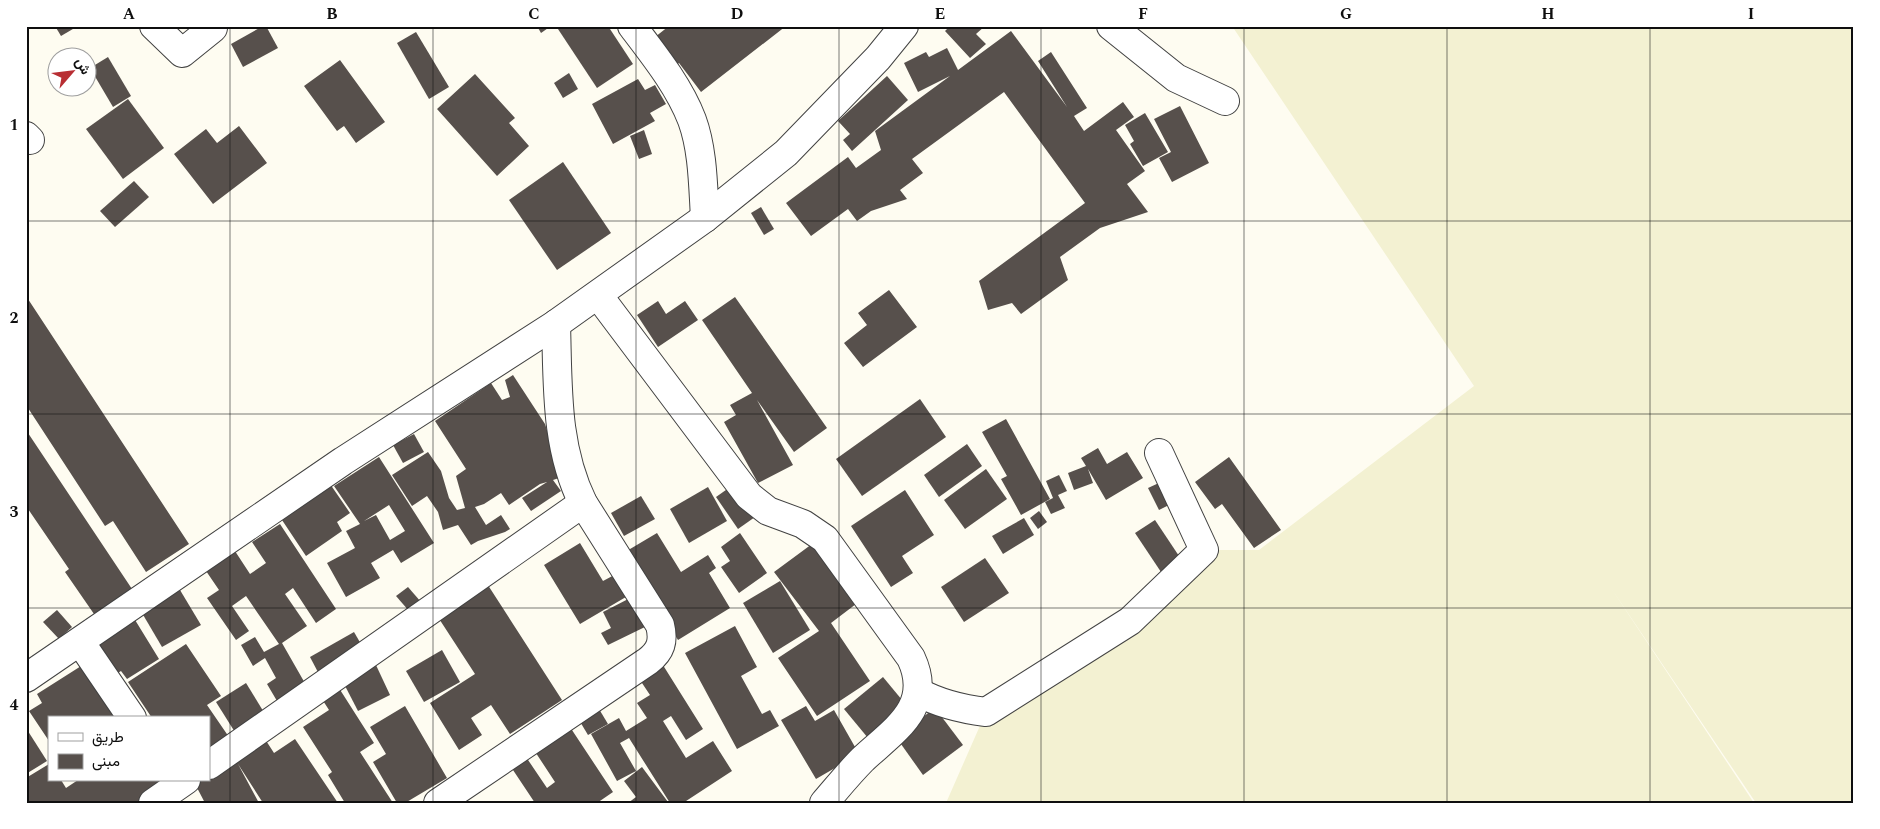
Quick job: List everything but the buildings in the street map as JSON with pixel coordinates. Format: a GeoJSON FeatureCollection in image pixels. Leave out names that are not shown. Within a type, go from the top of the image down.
{"type":"FeatureCollection","features":[{"type":"Feature","properties":{"kind":"street"},"geometry":{"type":"LineString","coordinates":[[154,26],[182,53],[214,28]]}},
{"type":"Feature","properties":{"kind":"street"},"geometry":{"type":"LineString","coordinates":[[26,678],[343,461],[556,324],[705,218],[786,153],[878,58],[904,26]]}},
{"type":"Feature","properties":{"kind":"street"},"geometry":{"type":"LineString","coordinates":[[1111,26],[1176,78],[1225,101]]}},
{"type":"Feature","properties":{"kind":"street"},"geometry":{"type":"LineString","coordinates":[[637,28],[672,82],[692,120],[703,177],[705,218]]}},
{"type":"Feature","properties":{"kind":"street"},"geometry":{"type":"LineString","coordinates":[[598,295],[749,496],[768,511],[803,524],[814,531],[834,550],[911,658],[916,669],[918,692],[910,714],[860,762],[824,803]]}},
{"type":"Feature","properties":{"kind":"street"},"geometry":{"type":"LineString","coordinates":[[438,803],[648,661],[660,650],[662,633],[660,625],[582,503],[571,477],[562,442],[556,324]]}},
{"type":"Feature","properties":{"kind":"street"},"geometry":{"type":"LineString","coordinates":[[918,692],[948,705],[986,712],[1130,621],[1204,550],[1159,453]]}},
{"type":"Feature","properties":{"kind":"street"},"geometry":{"type":"LineString","coordinates":[[210,764],[582,503]]}},
{"type":"Feature","properties":{"kind":"street"},"geometry":{"type":"LineString","coordinates":[[80,642],[131,716]]}},
{"type":"Feature","properties":{"kind":"street"},"geometry":{"type":"LineString","coordinates":[[153,803],[183,787]]}},
{"type":"Feature","properties":{"kind":"shaded area"},"geometry":{"type":"Polygon","coordinates":[[[1232,26],[1854,26],[1854,803],[1756,803],[1611,588],[1754,803],[946,803],[986,712],[1204,550],[1259,550],[1474,386],[1232,26]]]}}]}
